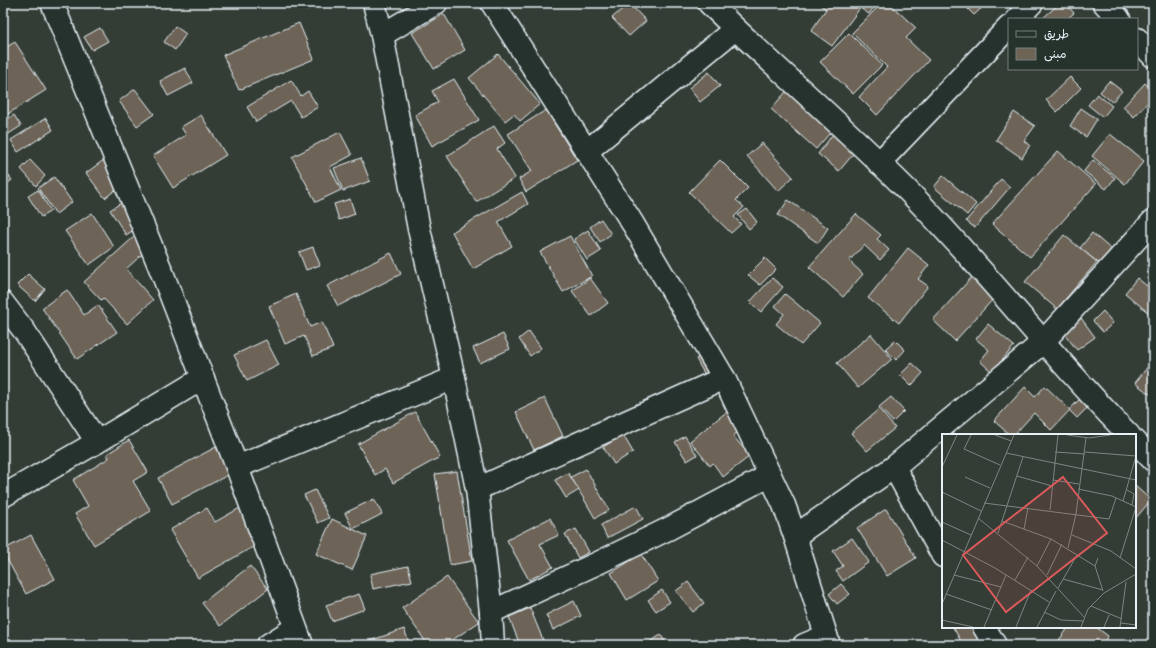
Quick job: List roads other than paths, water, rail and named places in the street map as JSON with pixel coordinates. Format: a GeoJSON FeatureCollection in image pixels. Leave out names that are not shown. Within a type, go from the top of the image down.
{"type":"FeatureCollection","features":[{"type":"Feature","properties":{"kind":"street"},"geometry":{"type":"LineString","coordinates":[[52,3],[163,275],[237,467],[298,637],[268,645]]}},
{"type":"Feature","properties":{"kind":"street"},"geometry":{"type":"LineString","coordinates":[[374,3],[382,35],[419,229],[478,489],[493,645]]}},
{"type":"Feature","properties":{"kind":"street"},"geometry":{"type":"LineString","coordinates":[[382,35],[436,3]]}},
{"type":"Feature","properties":{"kind":"street"},"geometry":{"type":"LineString","coordinates":[[492,3],[633,224],[724,378],[784,505],[827,641],[804,645]]}},
{"type":"Feature","properties":{"kind":"street"},"geometry":{"type":"LineString","coordinates":[[709,3],[879,163],[917,201],[1012,305],[1043,342],[1128,434]]}},
{"type":"Feature","properties":{"kind":"street"},"geometry":{"type":"LineString","coordinates":[[1104,3],[1118,18]]}},
{"type":"Feature","properties":{"kind":"street"},"geometry":{"type":"LineString","coordinates":[[879,163],[1008,28]]}},
{"type":"Feature","properties":{"kind":"street"},"geometry":{"type":"LineString","coordinates":[[587,151],[735,29]]}},
{"type":"Feature","properties":{"kind":"street"},"geometry":{"type":"LineString","coordinates":[[1138,39],[1153,56]]}},
{"type":"Feature","properties":{"kind":"street"},"geometry":{"type":"LineString","coordinates":[[795,536],[894,467],[1043,342],[1153,221]]}},
{"type":"Feature","properties":{"kind":"street"},"geometry":{"type":"LineString","coordinates":[[3,303],[25,332],[97,442]]}},
{"type":"Feature","properties":{"kind":"street"},"geometry":{"type":"LineString","coordinates":[[3,496],[97,442],[202,378]]}},
{"type":"Feature","properties":{"kind":"street"},"geometry":{"type":"LineString","coordinates":[[237,467],[454,378]]}},
{"type":"Feature","properties":{"kind":"street"},"geometry":{"type":"LineString","coordinates":[[478,489],[724,378]]}},
{"type":"Feature","properties":{"kind":"street"},"geometry":{"type":"LineString","coordinates":[[1136,442],[1153,460]]}},
{"type":"Feature","properties":{"kind":"street"},"geometry":{"type":"LineString","coordinates":[[894,467],[942,554]]}},
{"type":"Feature","properties":{"kind":"street"},"geometry":{"type":"LineString","coordinates":[[491,612],[663,531],[770,475]]}},
{"type":"Feature","properties":{"kind":"street"},"geometry":{"type":"LineString","coordinates":[[985,628],[995,645]]}}]}
